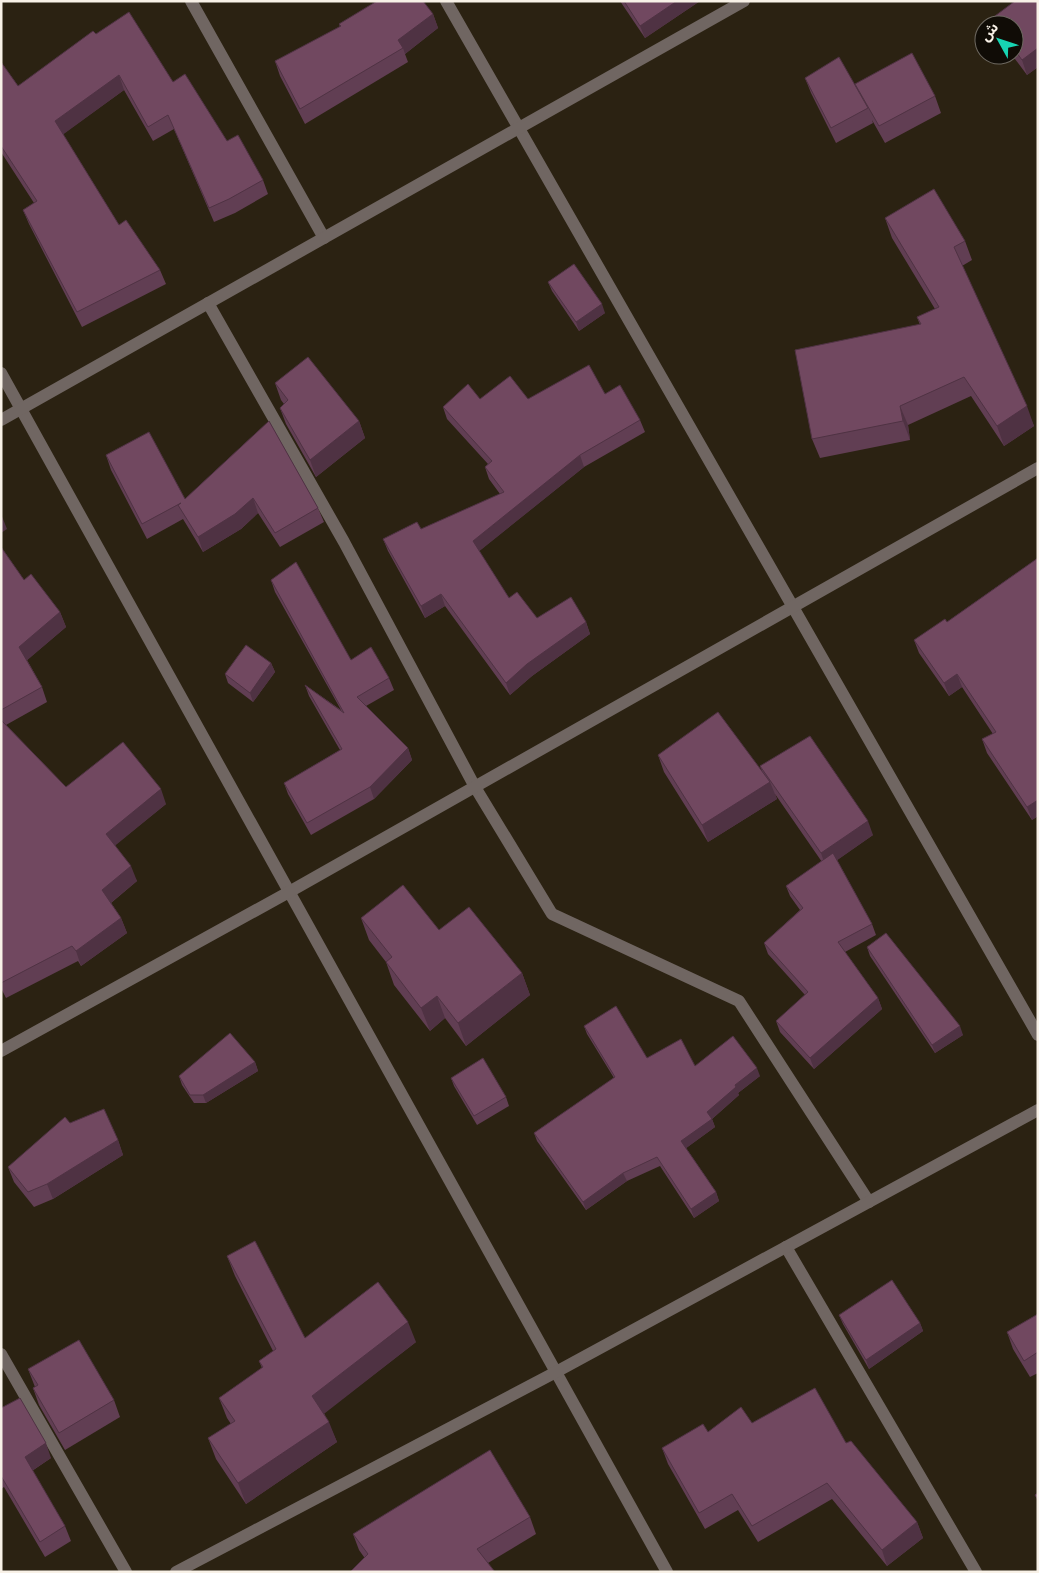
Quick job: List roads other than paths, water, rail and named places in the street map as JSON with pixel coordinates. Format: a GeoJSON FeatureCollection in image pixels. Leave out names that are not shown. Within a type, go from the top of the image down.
{"type":"FeatureCollection","features":[{"type":"Feature","properties":{"kind":"street"},"geometry":{"type":"LineString","coordinates":[[191,1],[324,238]]}},
{"type":"Feature","properties":{"kind":"street"},"geometry":{"type":"LineString","coordinates":[[446,1],[1038,1035]]}},
{"type":"Feature","properties":{"kind":"street"},"geometry":{"type":"LineString","coordinates":[[1,420],[744,1]]}},
{"type":"Feature","properties":{"kind":"street"},"geometry":{"type":"LineString","coordinates":[[208,303],[344,542],[475,787],[552,914],[739,1001],[869,1202]]}},
{"type":"Feature","properties":{"kind":"street"},"geometry":{"type":"LineString","coordinates":[[1,373],[667,1572]]}},
{"type":"Feature","properties":{"kind":"street"},"geometry":{"type":"LineString","coordinates":[[1,1051],[289,892],[1038,468]]}},
{"type":"Feature","properties":{"kind":"street"},"geometry":{"type":"LineString","coordinates":[[176,1572],[556,1372],[1038,1110]]}},
{"type":"Feature","properties":{"kind":"street"},"geometry":{"type":"LineString","coordinates":[[786,1247],[976,1572]]}},
{"type":"Feature","properties":{"kind":"street"},"geometry":{"type":"LineString","coordinates":[[1,1354],[126,1572]]}}]}
